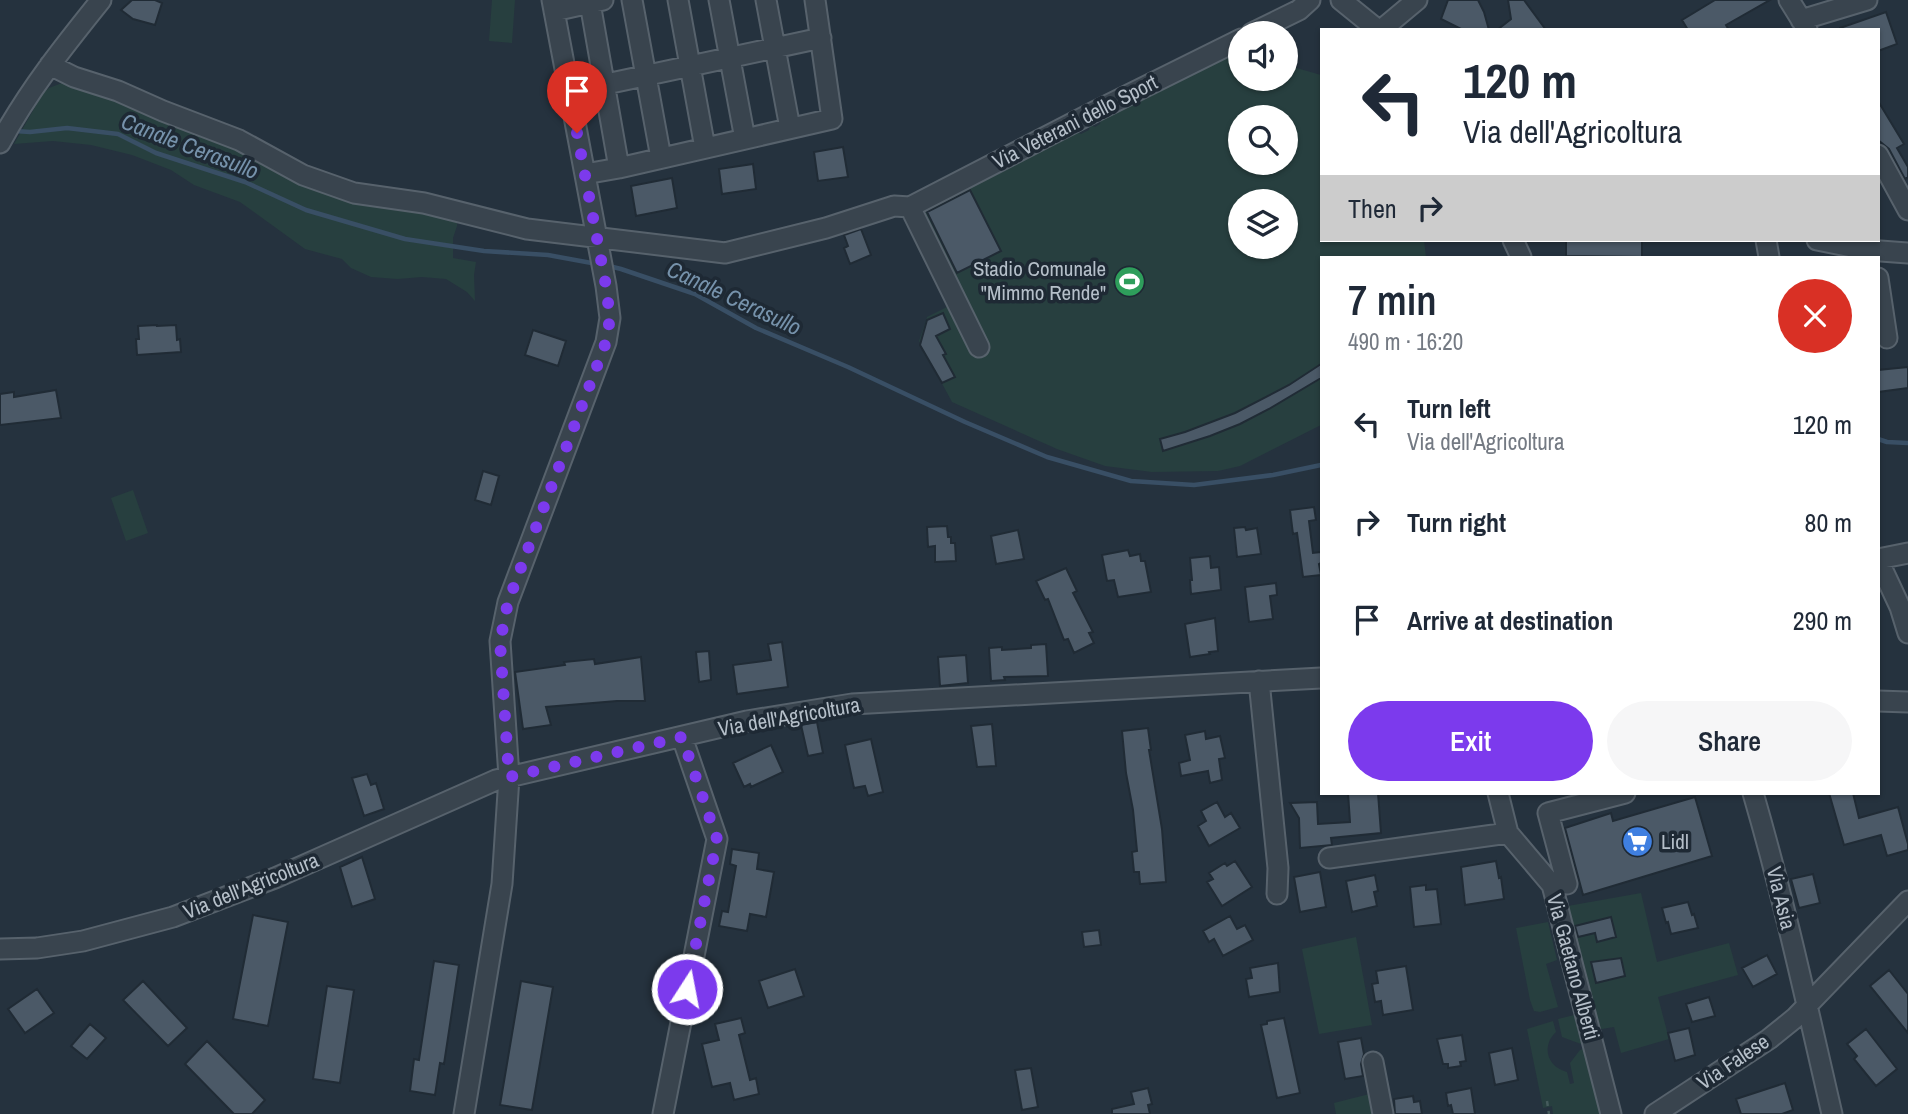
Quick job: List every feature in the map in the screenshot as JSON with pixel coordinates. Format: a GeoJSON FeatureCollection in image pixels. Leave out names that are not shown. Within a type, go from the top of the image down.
{"type":"FeatureCollection","features":[{"type":"Feature","properties":{"kind":"street"},"geometry":{"type":"LineString","coordinates":[[0,143],[17,112],[50,65],[101,0]]}},
{"type":"Feature","properties":{"kind":"street"},"geometry":{"type":"LineString","coordinates":[[632,0],[661,158]]}},
{"type":"Feature","properties":{"kind":"street"},"geometry":{"type":"LineString","coordinates":[[678,0],[705,148]]}},
{"type":"Feature","properties":{"kind":"street"},"geometry":{"type":"LineString","coordinates":[[719,0],[745,139]]}},
{"type":"Feature","properties":{"kind":"street"},"geometry":{"type":"LineString","coordinates":[[766,0],[790,128]]}},
{"type":"Feature","properties":{"kind":"street"},"geometry":{"type":"LineString","coordinates":[[584,174],[832,119],[815,0]]}},
{"type":"Feature","properties":{"kind":"street"},"geometry":{"type":"LineString","coordinates":[[1276,21],[1298,10],[1310,0]]}},
{"type":"Feature","properties":{"kind":"street"},"geometry":{"type":"LineString","coordinates":[[1341,0],[1377,28]]}},
{"type":"Feature","properties":{"kind":"street"},"geometry":{"type":"LineString","coordinates":[[1382,28],[1417,0]]}},
{"type":"Feature","properties":{"kind":"street"},"geometry":{"type":"LineString","coordinates":[[1789,0],[1802,26],[1867,0]]}},
{"type":"Feature","properties":{"kind":"street"},"geometry":{"type":"LineString","coordinates":[[464,1114],[502,884],[509,777],[500,642],[508,602],[606,342],[610,318],[553,6],[596,1],[604,84],[619,168]]}},
{"type":"Feature","properties":{"kind":"street"},"geometry":{"type":"LineString","coordinates":[[569,92],[821,38]]}},
{"type":"Feature","properties":{"kind":"street","name":"Via Veterani dello Sport"},"geometry":{"type":"LineString","coordinates":[[50,65],[74,77],[118,91],[239,140],[303,175],[354,193],[424,203],[527,229],[725,253],[826,228],[894,206],[911,207],[1228,45]]}},
{"type":"Feature","properties":{"kind":"street"},"geometry":{"type":"LineString","coordinates":[[1880,159],[1908,210]]}},
{"type":"Feature","properties":{"kind":"street"},"geometry":{"type":"LineString","coordinates":[[911,207],[979,347]]}},
{"type":"Feature","properties":{"kind":"street"},"geometry":{"type":"LineString","coordinates":[[1825,242],[1874,254],[1908,253]]}},
{"type":"Feature","properties":{"kind":"street"},"geometry":{"type":"LineString","coordinates":[[1880,291],[1887,338]]}},
{"type":"Feature","properties":{"kind":"street"},"geometry":{"type":"LineString","coordinates":[[1880,559],[1908,552]]}},
{"type":"Feature","properties":{"kind":"street"},"geometry":{"type":"LineString","coordinates":[[1880,564],[1900,607],[1908,633]]}},
{"type":"Feature","properties":{"kind":"street","name":"Via dell'Agricoltura"},"geometry":{"type":"LineString","coordinates":[[0,949],[37,948],[83,941],[173,918],[275,878],[496,780],[747,722],[852,704],[1320,678]]}},
{"type":"Feature","properties":{"kind":"street"},"geometry":{"type":"LineString","coordinates":[[1259,681],[1278,868],[1277,894]]}},
{"type":"Feature","properties":{"kind":"street"},"geometry":{"type":"LineString","coordinates":[[1880,701],[1908,702]]}},
{"type":"Feature","properties":{"kind":"street"},"geometry":{"type":"LineString","coordinates":[[663,1114],[717,839],[682,737]]}},
{"type":"Feature","properties":{"kind":"street","name":"Via Gaetano Alberti"},"geometry":{"type":"LineString","coordinates":[[1498,795],[1508,833],[1552,885],[1611,1114]]}},
{"type":"Feature","properties":{"kind":"street"},"geometry":{"type":"LineString","coordinates":[[1567,884],[1548,813],[1617,795]]}},
{"type":"Feature","properties":{"kind":"street","name":"Via Asia"},"geometry":{"type":"LineString","coordinates":[[1753,795],[1765,834],[1832,1114]]}},
{"type":"Feature","properties":{"kind":"street"},"geometry":{"type":"LineString","coordinates":[[1329,858],[1508,833]]}},
{"type":"Feature","properties":{"kind":"street","name":"Via Falese"},"geometry":{"type":"LineString","coordinates":[[1656,1114],[1769,1039],[1795,1018],[1908,901]]}},
{"type":"Feature","properties":{"kind":"street"},"geometry":{"type":"LineString","coordinates":[[1373,1062],[1383,1114]]}},
{"type":"Feature","properties":{"kind":"path"},"geometry":{"type":"LineString","coordinates":[[1547,1101],[1549,1114]]}},
{"type":"Feature","properties":{"kind":"green space"},"geometry":{"type":"Polygon","coordinates":[[[492,0],[515,0],[512,43],[489,41],[492,0]]]}},
{"type":"Feature","properties":{"kind":"green space","name":"Stadio Comunale \"Mimmo Rende\""},"geometry":{"type":"Polygon","coordinates":[[[1228,52],[1228,91],[1298,91],[1298,68],[1320,75],[1320,242],[1424,242],[1426,256],[1320,256],[1320,426],[1240,466],[1218,471],[1152,472],[1105,466],[1057,449],[952,402],[919,341],[927,317],[949,306],[921,212],[1076,132],[1081,134],[1089,130],[1090,125],[1095,127],[1100,124],[1101,119],[1228,52]]]}},
{"type":"Feature","properties":{"kind":"green space"},"geometry":{"type":"Polygon","coordinates":[[[62,83],[111,96],[239,147],[457,217],[453,258],[476,262],[475,301],[467,292],[446,279],[371,277],[351,268],[342,259],[305,249],[240,202],[194,185],[171,170],[132,155],[91,145],[53,141],[14,144],[43,93],[62,83]]]}},
{"type":"Feature","properties":{"kind":"green space"},"geometry":{"type":"Polygon","coordinates":[[[133,490],[148,533],[126,541],[111,498],[133,490]]]}},
{"type":"Feature","properties":{"kind":"green space"},"geometry":{"type":"Polygon","coordinates":[[[1641,893],[1657,962],[1729,943],[1738,975],[1658,997],[1669,1039],[1621,1053],[1614,1027],[1596,1030],[1562,907],[1641,893]]]}},
{"type":"Feature","properties":{"kind":"green space"},"geometry":{"type":"Polygon","coordinates":[[[1548,922],[1557,960],[1546,964],[1558,1007],[1540,1012],[1534,1011],[1530,1000],[1516,928],[1548,922]]]}},
{"type":"Feature","properties":{"kind":"green space"},"geometry":{"type":"Polygon","coordinates":[[[1356,937],[1372,1025],[1319,1034],[1302,949],[1356,937]]]}},
{"type":"Feature","properties":{"kind":"green space"},"geometry":{"type":"Polygon","coordinates":[[[1574,1015],[1582,1044],[1562,1037],[1558,1019],[1574,1015]]]}},
{"type":"Feature","properties":{"kind":"green space"},"geometry":{"type":"Polygon","coordinates":[[[1553,1021],[1556,1032],[1548,1049],[1551,1061],[1567,1072],[1570,1084],[1574,1083],[1570,1063],[1583,1049],[1601,1114],[1553,1114],[1552,1106],[1543,1108],[1527,1029],[1553,1021]]]}},
{"type":"Feature","properties":{"kind":"green space"},"geometry":{"type":"Polygon","coordinates":[[[1385,1090],[1389,1114],[1336,1114],[1334,1103],[1385,1090]]]}},
{"type":"Feature","properties":{"kind":"building"},"geometry":{"type":"Polygon","coordinates":[[[132,0],[155,0],[162,3],[155,25],[133,19],[121,10],[132,0]]]}},
{"type":"Feature","properties":{"kind":"building"},"geometry":{"type":"Polygon","coordinates":[[[1448,0],[1478,0],[1488,28],[1459,28],[1441,19],[1448,0]]]}},
{"type":"Feature","properties":{"kind":"building"},"geometry":{"type":"Polygon","coordinates":[[[1508,0],[1524,0],[1545,28],[1500,28],[1511,19],[1508,0]]]}},
{"type":"Feature","properties":{"kind":"building"},"geometry":{"type":"Polygon","coordinates":[[[1715,0],[1770,0],[1726,25],[1728,28],[1687,28],[1682,20],[1715,0]]]}},
{"type":"Feature","properties":{"kind":"building"},"geometry":{"type":"Polygon","coordinates":[[[1886,12],[1897,44],[1880,50],[1880,28],[1840,28],[1886,12]]]}},
{"type":"Feature","properties":{"kind":"building"},"geometry":{"type":"Polygon","coordinates":[[[1880,104],[1904,144],[1897,148],[1908,167],[1908,177],[1905,179],[1889,149],[1880,142],[1880,104]]]}},
{"type":"Feature","properties":{"kind":"building"},"geometry":{"type":"Polygon","coordinates":[[[843,147],[848,177],[818,181],[814,152],[843,147]]]}},
{"type":"Feature","properties":{"kind":"building"},"geometry":{"type":"Polygon","coordinates":[[[753,164],[756,189],[722,194],[719,169],[753,164]]]}},
{"type":"Feature","properties":{"kind":"building"},"geometry":{"type":"Polygon","coordinates":[[[672,178],[677,208],[636,216],[631,186],[672,178]]]}},
{"type":"Feature","properties":{"kind":"building"},"geometry":{"type":"Polygon","coordinates":[[[970,190],[1001,251],[957,273],[927,212],[970,190]]]}},
{"type":"Feature","properties":{"kind":"building"},"geometry":{"type":"Polygon","coordinates":[[[861,229],[871,255],[850,264],[844,248],[848,246],[844,235],[861,229]]]}},
{"type":"Feature","properties":{"kind":"building"},"geometry":{"type":"Polygon","coordinates":[[[1566,242],[1642,242],[1642,256],[1566,256],[1566,242]]]}},
{"type":"Feature","properties":{"kind":"building"},"geometry":{"type":"Polygon","coordinates":[[[943,313],[950,329],[936,336],[955,377],[942,383],[920,345],[927,320],[943,313]]]}},
{"type":"Feature","properties":{"kind":"building"},"geometry":{"type":"Polygon","coordinates":[[[176,325],[181,352],[137,355],[138,326],[176,325]]]}},
{"type":"Feature","properties":{"kind":"building"},"geometry":{"type":"Polygon","coordinates":[[[533,330],[566,341],[558,366],[525,355],[533,330]]]}},
{"type":"Feature","properties":{"kind":"building"},"geometry":{"type":"Polygon","coordinates":[[[1320,365],[1320,379],[1269,409],[1210,436],[1163,451],[1160,439],[1235,413],[1289,385],[1320,365]]]}},
{"type":"Feature","properties":{"kind":"building"},"geometry":{"type":"Polygon","coordinates":[[[1908,367],[1908,388],[1880,392],[1880,370],[1908,367]]]}},
{"type":"Feature","properties":{"kind":"building"},"geometry":{"type":"Polygon","coordinates":[[[56,390],[61,418],[0,425],[0,394],[14,392],[14,397],[56,390]]]}},
{"type":"Feature","properties":{"kind":"building"},"geometry":{"type":"Polygon","coordinates":[[[483,471],[499,476],[491,505],[475,500],[483,471]]]}},
{"type":"Feature","properties":{"kind":"building"},"geometry":{"type":"Polygon","coordinates":[[[1314,507],[1316,520],[1309,521],[1313,553],[1320,552],[1320,575],[1303,577],[1297,533],[1293,534],[1290,510],[1314,507]]]}},
{"type":"Feature","properties":{"kind":"building"},"geometry":{"type":"Polygon","coordinates":[[[947,526],[948,537],[951,537],[951,543],[955,543],[956,561],[935,562],[935,546],[928,547],[927,527],[947,526]]]}},
{"type":"Feature","properties":{"kind":"building"},"geometry":{"type":"Polygon","coordinates":[[[1245,527],[1246,530],[1257,528],[1261,554],[1237,557],[1234,528],[1245,527]]]}},
{"type":"Feature","properties":{"kind":"building"},"geometry":{"type":"Polygon","coordinates":[[[1018,530],[1024,559],[996,564],[991,536],[1018,530]]]}},
{"type":"Feature","properties":{"kind":"building"},"geometry":{"type":"Polygon","coordinates":[[[1128,550],[1130,556],[1140,554],[1141,561],[1145,561],[1151,592],[1118,597],[1114,580],[1107,581],[1102,555],[1128,550]]]}},
{"type":"Feature","properties":{"kind":"building"},"geometry":{"type":"Polygon","coordinates":[[[1210,556],[1211,568],[1219,567],[1221,590],[1191,594],[1190,558],[1210,556]]]}},
{"type":"Feature","properties":{"kind":"building"},"geometry":{"type":"Polygon","coordinates":[[[1066,568],[1077,591],[1073,593],[1093,632],[1089,633],[1094,643],[1074,653],[1068,639],[1064,640],[1048,599],[1045,600],[1036,581],[1066,568]]]}},
{"type":"Feature","properties":{"kind":"building"},"geometry":{"type":"Polygon","coordinates":[[[1276,583],[1277,595],[1270,596],[1273,619],[1249,622],[1245,587],[1276,583]]]}},
{"type":"Feature","properties":{"kind":"building"},"geometry":{"type":"Polygon","coordinates":[[[1215,618],[1218,651],[1190,657],[1185,624],[1215,618]]]}},
{"type":"Feature","properties":{"kind":"building"},"geometry":{"type":"Polygon","coordinates":[[[782,642],[788,687],[737,694],[733,665],[771,660],[768,644],[782,642]]]}},
{"type":"Feature","properties":{"kind":"building"},"geometry":{"type":"Polygon","coordinates":[[[1046,644],[1048,676],[1004,677],[1005,680],[991,681],[989,648],[1031,648],[1031,645],[1046,644]]]}},
{"type":"Feature","properties":{"kind":"building"},"geometry":{"type":"Polygon","coordinates":[[[709,651],[711,680],[699,682],[696,652],[709,651]]]}},
{"type":"Feature","properties":{"kind":"building"},"geometry":{"type":"Polygon","coordinates":[[[966,655],[968,683],[940,686],[938,657],[966,655]]]}},
{"type":"Feature","properties":{"kind":"building"},"geometry":{"type":"Polygon","coordinates":[[[641,657],[645,701],[546,707],[551,725],[523,729],[515,672],[565,665],[564,662],[594,659],[595,664],[641,657]]]}},
{"type":"Feature","properties":{"kind":"building"},"geometry":{"type":"Polygon","coordinates":[[[817,722],[823,753],[808,756],[801,725],[817,722]]]}},
{"type":"Feature","properties":{"kind":"building"},"geometry":{"type":"Polygon","coordinates":[[[992,724],[996,766],[977,767],[971,726],[992,724]]]}},
{"type":"Feature","properties":{"kind":"building"},"geometry":{"type":"Polygon","coordinates":[[[1148,728],[1162,829],[1166,882],[1140,884],[1139,872],[1134,872],[1132,852],[1137,851],[1122,731],[1148,728]]]}},
{"type":"Feature","properties":{"kind":"building"},"geometry":{"type":"Polygon","coordinates":[[[1205,731],[1206,739],[1220,736],[1225,758],[1219,759],[1222,780],[1210,783],[1208,771],[1181,776],[1179,763],[1190,760],[1185,735],[1205,731]]]}},
{"type":"Feature","properties":{"kind":"building"},"geometry":{"type":"Polygon","coordinates":[[[871,739],[883,792],[868,796],[865,786],[854,788],[845,745],[871,739]]]}},
{"type":"Feature","properties":{"kind":"building"},"geometry":{"type":"Polygon","coordinates":[[[771,745],[783,772],[751,787],[750,784],[744,787],[733,763],[771,745]]]}},
{"type":"Feature","properties":{"kind":"building"},"geometry":{"type":"Polygon","coordinates":[[[367,774],[371,785],[376,783],[384,809],[364,816],[352,778],[367,774]]]}},
{"type":"Feature","properties":{"kind":"building"},"geometry":{"type":"Polygon","coordinates":[[[1348,795],[1378,795],[1381,833],[1331,838],[1332,845],[1300,848],[1299,818],[1290,803],[1317,802],[1318,824],[1350,822],[1348,795]]]}},
{"type":"Feature","properties":{"kind":"building"},"geometry":{"type":"Polygon","coordinates":[[[1830,795],[1853,795],[1859,818],[1898,807],[1908,850],[1887,856],[1881,835],[1844,845],[1830,795]]]}},
{"type":"Feature","properties":{"kind":"building","name":"Lidl"},"geometry":{"type":"Polygon","coordinates":[[[1695,797],[1712,856],[1583,895],[1565,828],[1611,813],[1613,821],[1695,797]]]}},
{"type":"Feature","properties":{"kind":"building"},"geometry":{"type":"Polygon","coordinates":[[[1217,802],[1225,817],[1231,813],[1240,828],[1209,846],[1198,826],[1206,821],[1201,811],[1217,802]]]}},
{"type":"Feature","properties":{"kind":"building"},"geometry":{"type":"Polygon","coordinates":[[[732,849],[759,853],[757,869],[774,872],[766,917],[750,914],[747,931],[719,926],[722,911],[728,912],[736,866],[730,864],[732,849]]]}},
{"type":"Feature","properties":{"kind":"building"},"geometry":{"type":"Polygon","coordinates":[[[362,857],[375,899],[352,907],[340,867],[362,857]]]}},
{"type":"Feature","properties":{"kind":"building"},"geometry":{"type":"Polygon","coordinates":[[[1235,861],[1252,887],[1222,906],[1207,882],[1213,879],[1209,873],[1225,863],[1227,866],[1235,861]]]}},
{"type":"Feature","properties":{"kind":"building"},"geometry":{"type":"Polygon","coordinates":[[[1496,861],[1504,899],[1465,905],[1461,867],[1496,861]]]}},
{"type":"Feature","properties":{"kind":"building"},"geometry":{"type":"Polygon","coordinates":[[[1320,872],[1326,907],[1300,912],[1294,877],[1320,872]]]}},
{"type":"Feature","properties":{"kind":"building"},"geometry":{"type":"Polygon","coordinates":[[[1813,874],[1820,903],[1799,908],[1791,879],[1813,874]]]}},
{"type":"Feature","properties":{"kind":"building"},"geometry":{"type":"Polygon","coordinates":[[[1375,875],[1377,906],[1352,912],[1346,881],[1375,875]]]}},
{"type":"Feature","properties":{"kind":"building"},"geometry":{"type":"Polygon","coordinates":[[[1426,885],[1426,890],[1437,889],[1441,924],[1414,927],[1410,887],[1426,885]]]}},
{"type":"Feature","properties":{"kind":"building"},"geometry":{"type":"Polygon","coordinates":[[[1688,902],[1698,928],[1671,934],[1662,908],[1688,902]]]}},
{"type":"Feature","properties":{"kind":"building"},"geometry":{"type":"Polygon","coordinates":[[[253,915],[288,922],[268,1026],[233,1019],[253,915]]]}},
{"type":"Feature","properties":{"kind":"building"},"geometry":{"type":"Polygon","coordinates":[[[1230,916],[1237,929],[1245,925],[1253,940],[1223,956],[1214,939],[1209,942],[1203,931],[1230,916]]]}},
{"type":"Feature","properties":{"kind":"building"},"geometry":{"type":"Polygon","coordinates":[[[1611,917],[1616,937],[1597,942],[1595,933],[1578,937],[1575,926],[1611,917]]]}},
{"type":"Feature","properties":{"kind":"building"},"geometry":{"type":"Polygon","coordinates":[[[1099,930],[1101,945],[1084,947],[1082,932],[1099,930]]]}},
{"type":"Feature","properties":{"kind":"building"},"geometry":{"type":"Polygon","coordinates":[[[1767,955],[1777,974],[1753,987],[1742,968],[1767,955]]]}},
{"type":"Feature","properties":{"kind":"building"},"geometry":{"type":"Polygon","coordinates":[[[1621,958],[1625,976],[1596,983],[1591,962],[1621,958]]]}},
{"type":"Feature","properties":{"kind":"building"},"geometry":{"type":"Polygon","coordinates":[[[434,961],[459,965],[444,1064],[440,1063],[435,1095],[410,1091],[414,1059],[419,1060],[434,961]]]}},
{"type":"Feature","properties":{"kind":"building"},"geometry":{"type":"Polygon","coordinates":[[[1278,963],[1280,992],[1249,997],[1246,979],[1252,978],[1250,968],[1278,963]]]}},
{"type":"Feature","properties":{"kind":"building"},"geometry":{"type":"Polygon","coordinates":[[[1406,966],[1413,1010],[1383,1015],[1381,1001],[1375,1002],[1372,984],[1378,983],[1376,971],[1406,966]]]}},
{"type":"Feature","properties":{"kind":"building"},"geometry":{"type":"Polygon","coordinates":[[[795,969],[804,996],[768,1008],[759,981],[795,969]]]}},
{"type":"Feature","properties":{"kind":"building"},"geometry":{"type":"Polygon","coordinates":[[[1889,970],[1908,994],[1908,1033],[1870,986],[1889,970]]]}},
{"type":"Feature","properties":{"kind":"building"},"geometry":{"type":"Polygon","coordinates":[[[143,981],[187,1028],[168,1046],[123,1000],[143,981]]]}},
{"type":"Feature","properties":{"kind":"building"},"geometry":{"type":"Polygon","coordinates":[[[521,981],[553,987],[532,1110],[500,1105],[521,981]]]}},
{"type":"Feature","properties":{"kind":"building"},"geometry":{"type":"Polygon","coordinates":[[[327,986],[354,990],[340,1083],[313,1079],[327,986]]]}},
{"type":"Feature","properties":{"kind":"building"},"geometry":{"type":"Polygon","coordinates":[[[37,989],[54,1013],[25,1033],[8,1009],[37,989]]]}},
{"type":"Feature","properties":{"kind":"building"},"geometry":{"type":"Polygon","coordinates":[[[1709,997],[1715,1016],[1692,1022],[1686,1004],[1709,997]]]}},
{"type":"Feature","properties":{"kind":"building"},"geometry":{"type":"Polygon","coordinates":[[[741,1018],[745,1033],[739,1035],[750,1080],[756,1078],[759,1094],[734,1100],[730,1083],[712,1087],[702,1044],[719,1040],[715,1024],[741,1018]]]}},
{"type":"Feature","properties":{"kind":"building"},"geometry":{"type":"Polygon","coordinates":[[[1284,1018],[1300,1093],[1277,1098],[1261,1025],[1284,1018]]]}},
{"type":"Feature","properties":{"kind":"building"},"geometry":{"type":"Polygon","coordinates":[[[90,1024],[106,1038],[87,1059],[71,1046],[90,1024]]]}},
{"type":"Feature","properties":{"kind":"building"},"geometry":{"type":"Polygon","coordinates":[[[1689,1028],[1695,1055],[1675,1061],[1668,1033],[1689,1028]]]}},
{"type":"Feature","properties":{"kind":"building"},"geometry":{"type":"Polygon","coordinates":[[[1866,1029],[1897,1069],[1876,1086],[1854,1059],[1857,1056],[1847,1044],[1866,1029]]]}},
{"type":"Feature","properties":{"kind":"building"},"geometry":{"type":"Polygon","coordinates":[[[1462,1035],[1466,1061],[1460,1062],[1461,1066],[1448,1068],[1448,1064],[1443,1064],[1437,1039],[1462,1035]]]}},
{"type":"Feature","properties":{"kind":"building"},"geometry":{"type":"Polygon","coordinates":[[[1361,1038],[1364,1054],[1361,1064],[1363,1076],[1345,1079],[1338,1042],[1361,1038]]]}},
{"type":"Feature","properties":{"kind":"building"},"geometry":{"type":"Polygon","coordinates":[[[207,1041],[265,1100],[252,1114],[234,1114],[185,1064],[207,1041]]]}},
{"type":"Feature","properties":{"kind":"building"},"geometry":{"type":"Polygon","coordinates":[[[1512,1048],[1518,1080],[1495,1085],[1489,1053],[1512,1048]]]}},
{"type":"Feature","properties":{"kind":"building"},"geometry":{"type":"Polygon","coordinates":[[[1031,1068],[1038,1107],[1022,1110],[1015,1070],[1031,1068]]]}},
{"type":"Feature","properties":{"kind":"building"},"geometry":{"type":"Polygon","coordinates":[[[1785,1083],[1793,1110],[1782,1114],[1741,1114],[1736,1099],[1785,1083]]]}},
{"type":"Feature","properties":{"kind":"building"},"geometry":{"type":"Polygon","coordinates":[[[1148,1088],[1152,1104],[1148,1105],[1150,1114],[1112,1114],[1112,1109],[1134,1104],[1131,1092],[1148,1088]]]}},
{"type":"Feature","properties":{"kind":"building"},"geometry":{"type":"Polygon","coordinates":[[[1471,1088],[1475,1114],[1453,1114],[1451,1105],[1448,1106],[1446,1093],[1471,1088]]]}},
{"type":"Feature","properties":{"kind":"building"},"geometry":{"type":"Polygon","coordinates":[[[1413,1096],[1414,1102],[1420,1101],[1422,1114],[1395,1114],[1394,1099],[1413,1096]]]}},
{"type":"Feature","properties":{"kind":"waterway","name":"Canale Cerasullo"},"geometry":{"type":"LineString","coordinates":[[15,131],[67,128],[118,134],[156,153],[245,182],[306,210],[405,239],[484,251],[548,255],[597,264]]}},
{"type":"Feature","properties":{"kind":"waterway","name":"Canale Cerasullo"},"geometry":{"type":"LineString","coordinates":[[609,266],[695,294],[756,328],[1047,457],[1131,481],[1194,485],[1273,475],[1320,465]]}},
{"type":"Feature","properties":{"kind":"waterway","name":"Canale Cerasullo"},"geometry":{"type":"LineString","coordinates":[[1880,440],[1908,443]]}},
{"type":"Feature","properties":{"kind":"place","name":"Stadio Comunale \"Mimmo Rende\""},"geometry":{"type":"Point","coordinates":[1129,281]}},
{"type":"Feature","properties":{"kind":"place","name":"Lidl"},"geometry":{"type":"Point","coordinates":[1638,842]}},
{"type":"Feature","properties":{"kind":"route"},"geometry":{"type":"LineString","coordinates":[[577,133],[610,318],[606,342],[508,602],[500,642],[509,777],[682,737],[717,839],[687,989]]}}]}
